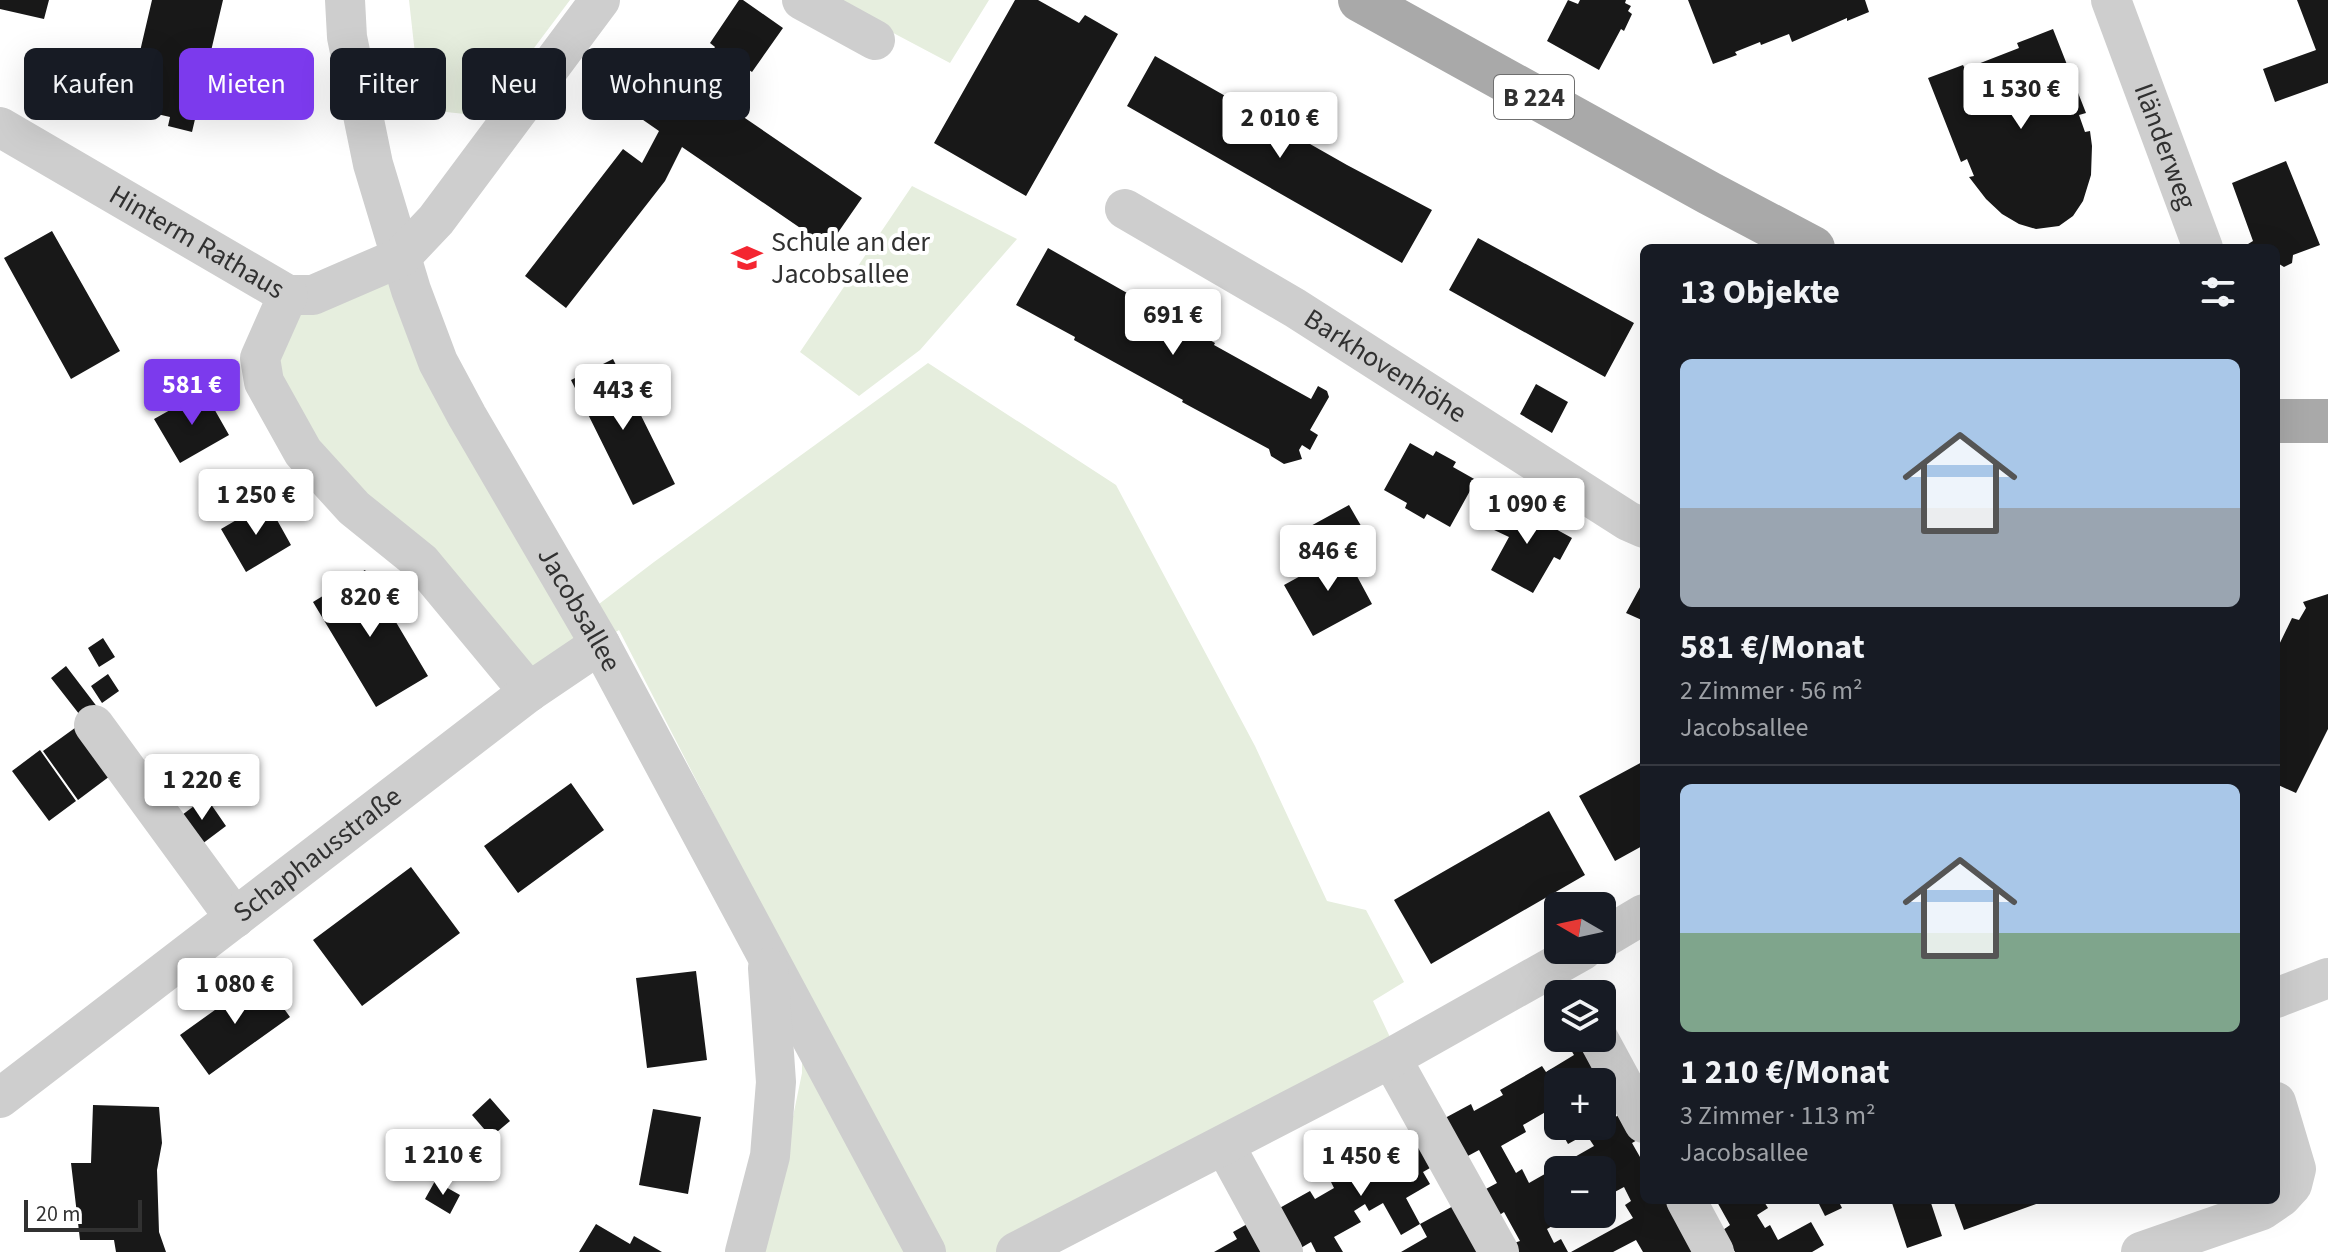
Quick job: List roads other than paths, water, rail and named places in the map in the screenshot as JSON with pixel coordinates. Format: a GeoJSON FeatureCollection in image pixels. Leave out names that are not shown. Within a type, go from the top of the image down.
{"type":"FeatureCollection","features":[{"type":"Feature","properties":{"kind":"main road","name":"B 224"},"geometry":{"type":"LineString","coordinates":[[1360,0],[1805,244]]}},
{"type":"Feature","properties":{"kind":"main road"},"geometry":{"type":"LineString","coordinates":[[2280,421],[2328,421]]}},
{"type":"Feature","properties":{"kind":"street","name":"Jacobsallee"},"geometry":{"type":"LineString","coordinates":[[345,0],[347,37],[373,164],[401,257],[438,362],[600,644],[926,1252]]}},
{"type":"Feature","properties":{"kind":"street"},"geometry":{"type":"LineString","coordinates":[[401,257],[436,220],[600,0]]}},
{"type":"Feature","properties":{"kind":"street"},"geometry":{"type":"LineString","coordinates":[[802,0],[875,40]]}},
{"type":"Feature","properties":{"kind":"street","name":"Iländerweg"},"geometry":{"type":"LineString","coordinates":[[2111,0],[2202,244]]}},
{"type":"Feature","properties":{"kind":"street","name":"Hinterm Rathaus"},"geometry":{"type":"LineString","coordinates":[[0,127],[288,295],[313,295],[401,257]]}},
{"type":"Feature","properties":{"kind":"street","name":"Barkhovenhöhe"},"geometry":{"type":"LineString","coordinates":[[1125,209],[1295,308],[1640,526]]}},
{"type":"Feature","properties":{"kind":"street"},"geometry":{"type":"LineString","coordinates":[[288,295],[260,358],[264,382],[303,452],[354,508],[421,562],[529,692]]}},
{"type":"Feature","properties":{"kind":"street","name":"Schaphausstraße"},"geometry":{"type":"LineString","coordinates":[[0,1098],[529,692],[600,644]]}},
{"type":"Feature","properties":{"kind":"street"},"geometry":{"type":"LineString","coordinates":[[94,725],[235,918]]}},
{"type":"Feature","properties":{"kind":"street"},"geometry":{"type":"LineString","coordinates":[[1616,931],[1640,916]]}},
{"type":"Feature","properties":{"kind":"street","name":"Jacobsallee"},"geometry":{"type":"LineString","coordinates":[[745,1252],[770,1156],[776,1082],[768,956]]}},
{"type":"Feature","properties":{"kind":"street"},"geometry":{"type":"LineString","coordinates":[[1016,1252],[1391,1058],[1572,970]]}},
{"type":"Feature","properties":{"kind":"street"},"geometry":{"type":"LineString","coordinates":[[2280,996],[2328,978]]}},
{"type":"Feature","properties":{"kind":"street"},"geometry":{"type":"LineString","coordinates":[[1606,1052],[1640,1116]]}},
{"type":"Feature","properties":{"kind":"street"},"geometry":{"type":"LineString","coordinates":[[1391,1058],[1499,1252]]}},
{"type":"Feature","properties":{"kind":"street"},"geometry":{"type":"LineString","coordinates":[[2280,1115],[2296,1169],[2292,1185],[2280,1198]]}},
{"type":"Feature","properties":{"kind":"street"},"geometry":{"type":"LineString","coordinates":[[1225,1146],[1283,1252]]}},
{"type":"Feature","properties":{"kind":"street"},"geometry":{"type":"LineString","coordinates":[[1688,1204],[1714,1252]]}},
{"type":"Feature","properties":{"kind":"street"},"geometry":{"type":"LineString","coordinates":[[2141,1252],[2262,1210],[2271,1204]]}},
{"type":"Feature","properties":{"kind":"place","name":"Schule an der Jacobsallee"},"geometry":{"type":"Point","coordinates":[747,258]}}]}
